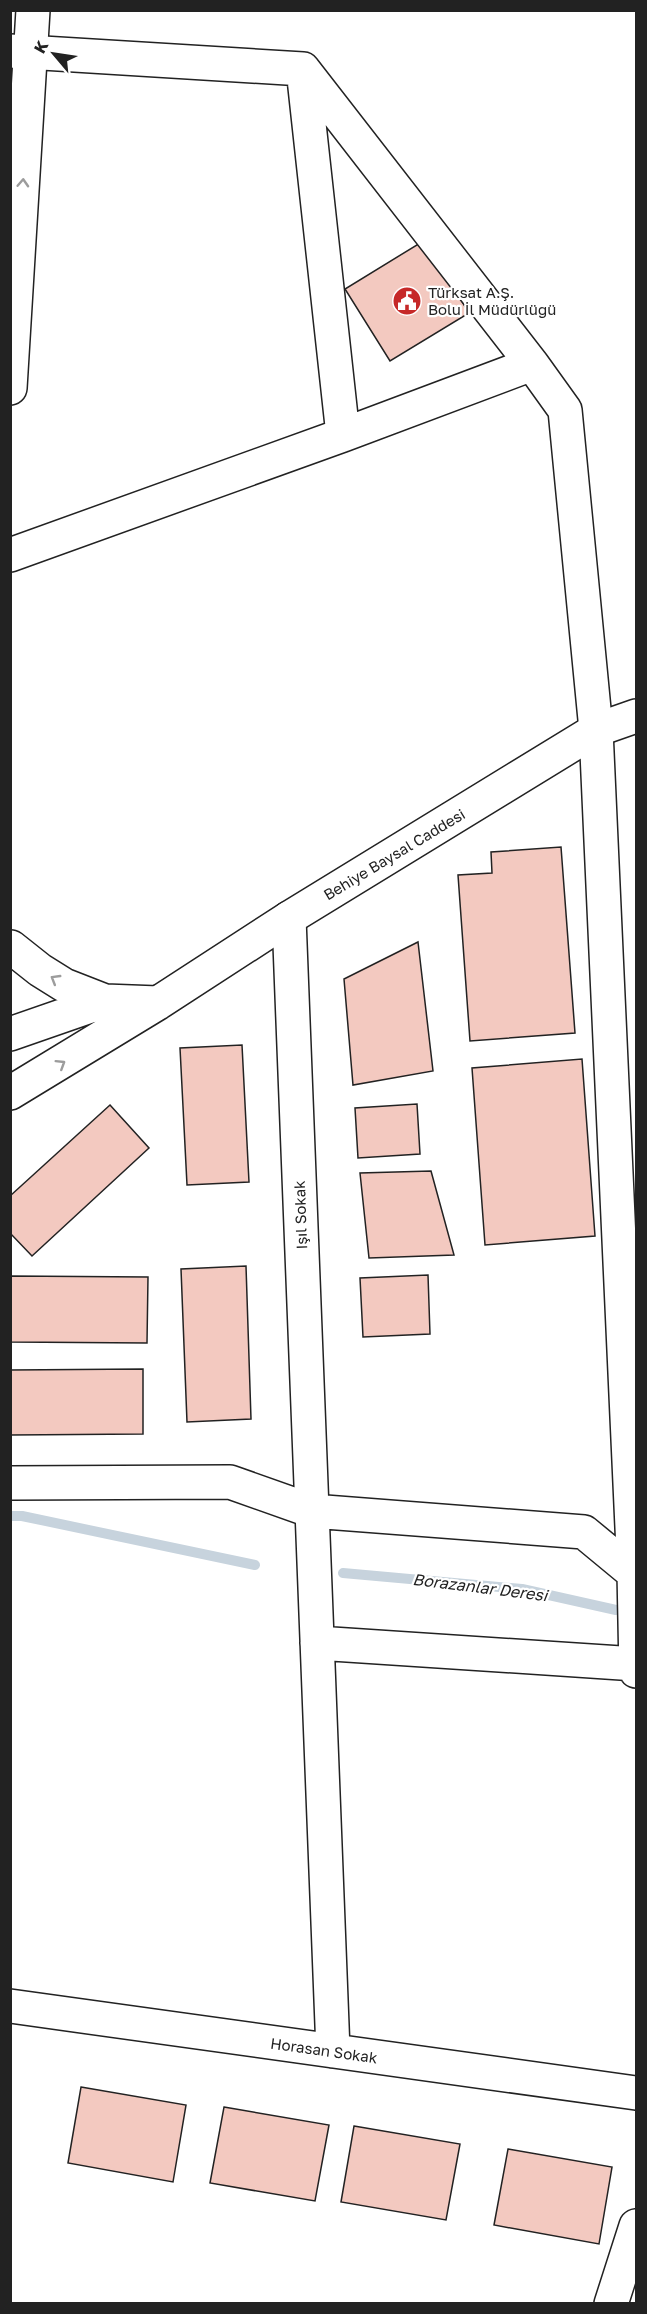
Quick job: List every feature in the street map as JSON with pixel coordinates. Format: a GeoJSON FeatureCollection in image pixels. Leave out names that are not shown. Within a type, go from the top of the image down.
{"type":"FeatureCollection","features":[{"type":"Feature","properties":{"kind":"street"},"geometry":{"type":"LineString","coordinates":[[10,388],[21,51],[33,10]]}},
{"type":"Feature","properties":{"kind":"street"},"geometry":{"type":"LineString","coordinates":[[21,51],[303,69],[532,364],[565,410],[596,730],[632,1420],[636,1671]]}},
{"type":"Feature","properties":{"kind":"street"},"geometry":{"type":"LineString","coordinates":[[303,69],[343,435]]}},
{"type":"Feature","properties":{"kind":"street"},"geometry":{"type":"LineString","coordinates":[[10,555],[532,364]]}},
{"type":"Feature","properties":{"kind":"street","name":"Behiye Baysal Caddesi"},"geometry":{"type":"LineString","coordinates":[[10,1094],[158,1003],[289,918],[596,730],[636,716]]}},
{"type":"Feature","properties":{"kind":"street","name":"Işıl Sokak"},"geometry":{"type":"LineString","coordinates":[[289,918],[333,2051]]}},
{"type":"Feature","properties":{"kind":"street"},"geometry":{"type":"LineString","coordinates":[[10,937],[10,952]]}},
{"type":"Feature","properties":{"kind":"street"},"geometry":{"type":"LineString","coordinates":[[11,947],[64,985],[105,1001],[158,1003]]}},
{"type":"Feature","properties":{"kind":"street"},"geometry":{"type":"LineString","coordinates":[[10,1034],[105,1001]]}},
{"type":"Feature","properties":{"kind":"street"},"geometry":{"type":"LineString","coordinates":[[10,1483],[230,1482],[312,1511],[584,1532],[635,1573]]}},
{"type":"Feature","properties":{"kind":"street"},"geometry":{"type":"LineString","coordinates":[[317,1643],[636,1664]]}},
{"type":"Feature","properties":{"kind":"street","name":"Horasan Sokak"},"geometry":{"type":"LineString","coordinates":[[10,2006],[636,2093]]}},
{"type":"Feature","properties":{"kind":"street"},"geometry":{"type":"LineString","coordinates":[[611,2304],[636,2226]]}},
{"type":"Feature","properties":{"kind":"building","name":"Türksat A.Ş. Bolu İl Müdürlüğü"},"geometry":{"type":"Polygon","coordinates":[[[425,240],[469,313],[390,361],[345,289],[425,240]]]}},
{"type":"Feature","properties":{"kind":"building"},"geometry":{"type":"Polygon","coordinates":[[[561,847],[575,1033],[470,1041],[458,875],[492,873],[491,852],[561,847]]]}},
{"type":"Feature","properties":{"kind":"building"},"geometry":{"type":"Polygon","coordinates":[[[418,942],[433,1071],[353,1085],[344,979],[418,942]]]}},
{"type":"Feature","properties":{"kind":"building"},"geometry":{"type":"Polygon","coordinates":[[[242,1045],[249,1182],[187,1185],[180,1048],[242,1045]]]}},
{"type":"Feature","properties":{"kind":"building"},"geometry":{"type":"Polygon","coordinates":[[[582,1059],[595,1236],[485,1245],[472,1068],[582,1059]]]}},
{"type":"Feature","properties":{"kind":"building"},"geometry":{"type":"Polygon","coordinates":[[[417,1104],[420,1154],[358,1158],[355,1108],[417,1104]]]}},
{"type":"Feature","properties":{"kind":"building"},"geometry":{"type":"Polygon","coordinates":[[[110,1105],[149,1148],[32,1256],[10,1233],[10,1196],[110,1105]]]}},
{"type":"Feature","properties":{"kind":"building"},"geometry":{"type":"Polygon","coordinates":[[[431,1171],[454,1255],[369,1258],[360,1173],[431,1171]]]}},
{"type":"Feature","properties":{"kind":"building"},"geometry":{"type":"Polygon","coordinates":[[[246,1266],[251,1419],[187,1422],[181,1269],[246,1266]]]}},
{"type":"Feature","properties":{"kind":"building"},"geometry":{"type":"Polygon","coordinates":[[[428,1275],[430,1334],[363,1337],[360,1278],[428,1275]]]}},
{"type":"Feature","properties":{"kind":"building"},"geometry":{"type":"Polygon","coordinates":[[[10,1276],[148,1277],[147,1343],[10,1342],[10,1276]]]}},
{"type":"Feature","properties":{"kind":"building"},"geometry":{"type":"Polygon","coordinates":[[[143,1369],[143,1434],[10,1435],[10,1370],[143,1369]]]}},
{"type":"Feature","properties":{"kind":"building"},"geometry":{"type":"Polygon","coordinates":[[[81,2087],[186,2105],[173,2182],[68,2163],[81,2087]]]}},
{"type":"Feature","properties":{"kind":"building"},"geometry":{"type":"Polygon","coordinates":[[[224,2107],[329,2125],[315,2201],[210,2183],[224,2107]]]}},
{"type":"Feature","properties":{"kind":"building"},"geometry":{"type":"Polygon","coordinates":[[[354,2126],[460,2144],[446,2220],[341,2202],[354,2126]]]}},
{"type":"Feature","properties":{"kind":"building"},"geometry":{"type":"Polygon","coordinates":[[[508,2149],[612,2167],[599,2244],[494,2225],[508,2149]]]}},
{"type":"Feature","properties":{"kind":"waterway","name":"Borazanlar Deresi"},"geometry":{"type":"LineString","coordinates":[[10,1516],[22,1516],[255,1565]]}},
{"type":"Feature","properties":{"kind":"waterway","name":"Borazanlar Deresi"},"geometry":{"type":"LineString","coordinates":[[343,1573],[522,1589],[616,1610]]}},
{"type":"Feature","properties":{"kind":"place","name":"Türksat A.Ş. Bolu İl Müdürlüğü"},"geometry":{"type":"Point","coordinates":[407,301]}}]}
